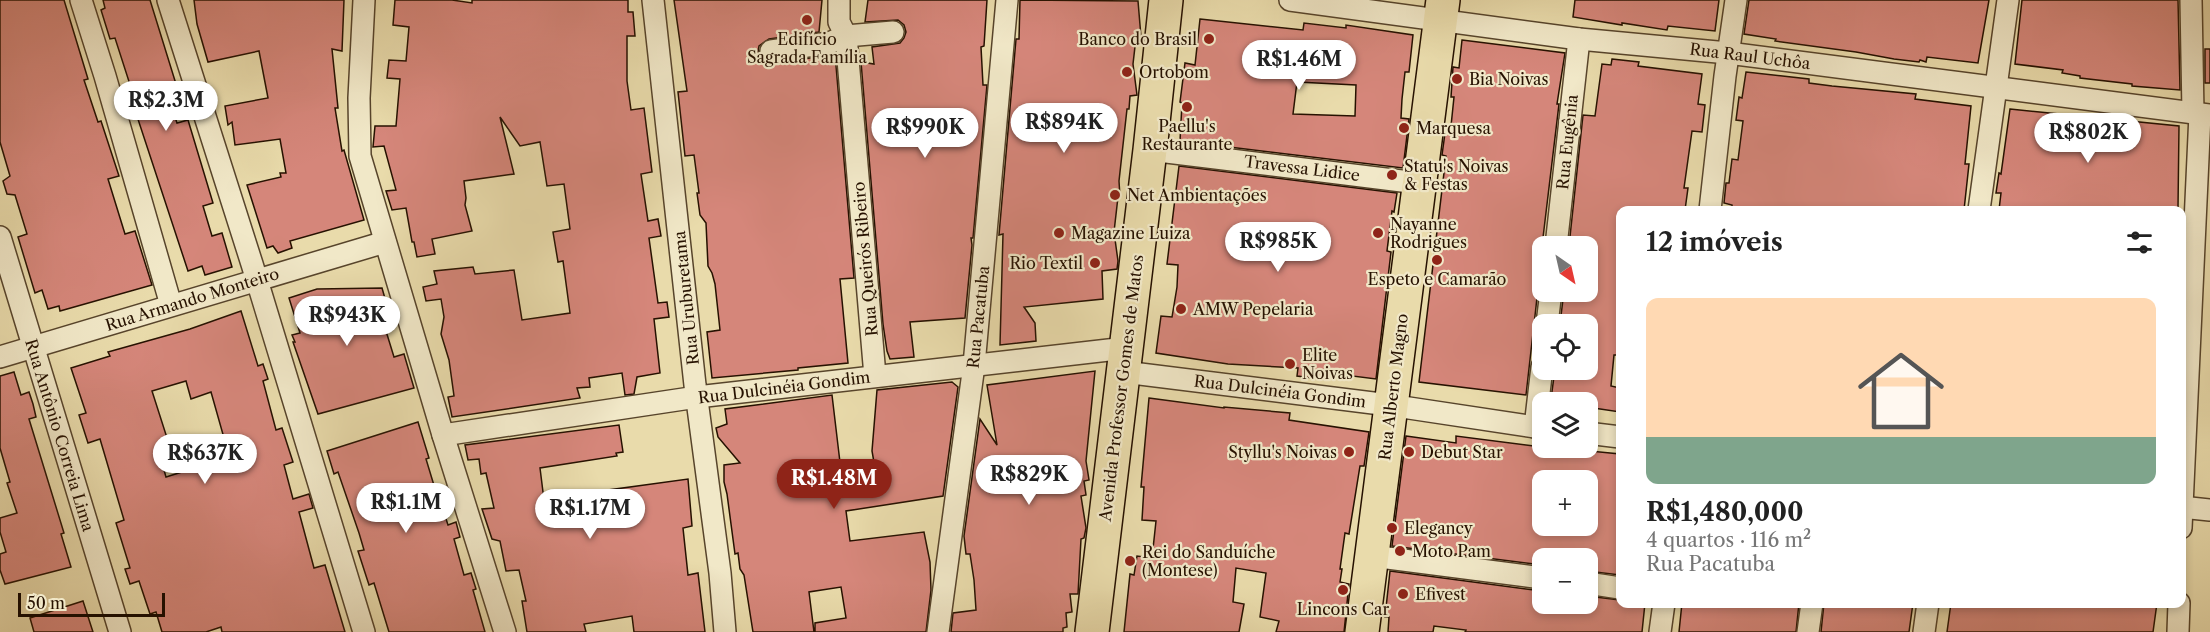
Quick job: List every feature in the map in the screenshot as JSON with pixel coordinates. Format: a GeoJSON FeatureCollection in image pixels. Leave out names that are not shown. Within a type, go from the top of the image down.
{"type":"FeatureCollection","features":[{"type":"Feature","properties":{"kind":"main road","name":"Avenida Professor Gomes de Matos"},"geometry":{"type":"LineString","coordinates":[[1092,632],[1166,0]]}},
{"type":"Feature","properties":{"kind":"main road","name":"Rua Alberto Magno"},"geometry":{"type":"LineString","coordinates":[[1362,632],[1389,405],[1442,10]]}},
{"type":"Feature","properties":{"kind":"street"},"geometry":{"type":"LineString","coordinates":[[81,0],[171,306]]}},
{"type":"Feature","properties":{"kind":"street"},"geometry":{"type":"LineString","coordinates":[[168,0],[257,280],[364,632]]}},
{"type":"Feature","properties":{"kind":"street"},"geometry":{"type":"LineString","coordinates":[[364,0],[359,98],[360,156],[443,435],[505,632]]}},
{"type":"Feature","properties":{"kind":"street","name":"Rua Uruburetama"},"geometry":{"type":"LineString","coordinates":[[653,0],[725,632]]}},
{"type":"Feature","properties":{"kind":"street","name":"Rua Queirós Ribeiro"},"geometry":{"type":"LineString","coordinates":[[839,0],[839,22],[846,36],[875,376]]}},
{"type":"Feature","properties":{"kind":"street","name":"Rua Pacatuba"},"geometry":{"type":"LineString","coordinates":[[938,632],[974,365],[1007,0]]}},
{"type":"Feature","properties":{"kind":"street","name":"Rua Raul Uchôa"},"geometry":{"type":"LineString","coordinates":[[1290,0],[1442,10],[1579,39],[1728,53],[2201,114]]}},
{"type":"Feature","properties":{"kind":"street"},"geometry":{"type":"LineString","coordinates":[[1710,206],[1736,0]]}},
{"type":"Feature","properties":{"kind":"street"},"geometry":{"type":"LineString","coordinates":[[1980,206],[2008,0]]}},
{"type":"Feature","properties":{"kind":"street"},"geometry":{"type":"LineString","coordinates":[[2186,450],[2201,281],[2201,114],[2191,0]]}},
{"type":"Feature","properties":{"kind":"street"},"geometry":{"type":"LineString","coordinates":[[771,51],[829,43],[846,36],[893,32]]}},
{"type":"Feature","properties":{"kind":"street","name":"Rua Eugênia"},"geometry":{"type":"LineString","coordinates":[[1557,236],[1579,39]]}},
{"type":"Feature","properties":{"kind":"street","name":"Travessa Lidice"},"geometry":{"type":"LineString","coordinates":[[1150,150],[1418,183]]}},
{"type":"Feature","properties":{"kind":"street","name":"Rua Antônio Correia Lima"},"geometry":{"type":"LineString","coordinates":[[0,237],[120,632]]}},
{"type":"Feature","properties":{"kind":"street","name":"Rua Armando Monteiro"},"geometry":{"type":"LineString","coordinates":[[0,357],[385,242]]}},
{"type":"Feature","properties":{"kind":"street","name":"Rua Dulcinéia Gondim"},"geometry":{"type":"LineString","coordinates":[[443,435],[697,397],[974,365],[1125,360],[1389,405],[1532,426]]}},
{"type":"Feature","properties":{"kind":"street"},"geometry":{"type":"LineString","coordinates":[[1598,434],[1616,437]]}},
{"type":"Feature","properties":{"kind":"street"},"geometry":{"type":"LineString","coordinates":[[2186,508],[2210,510]]}},
{"type":"Feature","properties":{"kind":"street"},"geometry":{"type":"LineString","coordinates":[[1372,556],[1532,577]]}},
{"type":"Feature","properties":{"kind":"street"},"geometry":{"type":"LineString","coordinates":[[1598,585],[1616,587]]}},
{"type":"Feature","properties":{"kind":"street"},"geometry":{"type":"LineString","coordinates":[[1660,632],[1663,608]]}},
{"type":"Feature","properties":{"kind":"street"},"geometry":{"type":"LineString","coordinates":[[1808,632],[1811,608]]}},
{"type":"Feature","properties":{"kind":"street"},"geometry":{"type":"LineString","coordinates":[[1924,632],[1927,608]]}},
{"type":"Feature","properties":{"kind":"street"},"geometry":{"type":"LineString","coordinates":[[2178,632],[2179,608]]}},
{"type":"Feature","properties":{"kind":"building"},"geometry":{"type":"Polygon","coordinates":[[[0,0],[64,0],[88,79],[84,80],[98,122],[101,121],[119,176],[108,179],[125,234],[135,231],[152,285],[60,311],[59,306],[48,309],[42,290],[35,293],[18,237],[27,234],[15,195],[7,194],[3,181],[10,176],[0,142],[0,0]]]}},
{"type":"Feature","properties":{"kind":"building"},"geometry":{"type":"Polygon","coordinates":[[[103,0],[150,0],[176,84],[167,87],[175,117],[177,123],[188,120],[213,203],[203,206],[212,236],[222,233],[232,267],[205,275],[202,266],[188,271],[131,98],[134,97],[115,38],[110,39],[101,10],[105,8],[103,0]]]}},
{"type":"Feature","properties":{"kind":"building"},"geometry":{"type":"Polygon","coordinates":[[[194,0],[344,0],[342,51],[332,49],[338,108],[335,108],[342,151],[344,150],[364,220],[290,241],[292,248],[278,253],[273,246],[267,248],[247,185],[281,177],[280,173],[286,173],[280,139],[235,145],[232,122],[228,125],[225,106],[268,98],[259,51],[208,62],[197,24],[194,0]]]}},
{"type":"Feature","properties":{"kind":"building"},"geometry":{"type":"Polygon","coordinates":[[[395,0],[452,0],[472,3],[472,0],[628,0],[628,12],[633,12],[635,36],[627,36],[627,81],[631,110],[644,108],[652,172],[641,174],[648,221],[658,219],[661,236],[649,238],[658,303],[667,302],[669,317],[654,319],[660,373],[637,377],[634,394],[625,395],[622,373],[589,378],[590,387],[577,388],[580,398],[452,417],[448,397],[454,396],[449,360],[441,334],[444,317],[441,299],[426,301],[423,287],[437,284],[434,271],[473,267],[475,274],[514,270],[522,320],[570,313],[563,261],[558,262],[553,232],[570,229],[564,184],[547,186],[540,142],[520,146],[500,117],[514,174],[464,181],[465,205],[472,231],[432,239],[435,254],[417,257],[406,208],[392,210],[386,191],[396,190],[384,146],[373,147],[375,126],[396,126],[400,79],[387,78],[389,60],[406,61],[409,27],[393,25],[395,0]]]}},
{"type":"Feature","properties":{"kind":"building"},"geometry":{"type":"Polygon","coordinates":[[[674,0],[822,0],[819,32],[769,39],[759,46],[758,52],[761,59],[772,64],[835,54],[854,278],[840,279],[848,363],[712,378],[707,332],[720,330],[715,284],[708,266],[706,223],[700,215],[694,155],[685,156],[678,92],[687,91],[674,0]]]}},
{"type":"Feature","properties":{"kind":"building"},"geometry":{"type":"Polygon","coordinates":[[[868,0],[987,0],[984,46],[981,47],[983,85],[987,85],[965,318],[910,322],[914,357],[890,359],[887,351],[861,62],[874,64],[872,47],[900,43],[906,32],[904,25],[898,20],[865,22],[868,0]]]}},
{"type":"Feature","properties":{"kind":"building"},"geometry":{"type":"Polygon","coordinates":[[[1020,0],[1138,1],[1141,37],[1136,38],[1133,64],[1137,95],[1130,96],[1129,109],[1127,109],[1119,181],[1120,197],[1118,197],[1114,232],[1117,269],[1102,271],[1103,299],[1024,307],[1035,323],[1036,341],[1000,345],[1003,234],[999,235],[1016,39],[1019,39],[1020,0]]]}},
{"type":"Feature","properties":{"kind":"building"},"geometry":{"type":"Polygon","coordinates":[[[1575,0],[1719,0],[1715,31],[1668,26],[1667,30],[1573,17],[1575,0]]]}},
{"type":"Feature","properties":{"kind":"building"},"geometry":{"type":"Polygon","coordinates":[[[1749,0],[1989,0],[1978,63],[1927,57],[1926,62],[1894,59],[1775,41],[1776,39],[1744,34],[1749,0]]]}},
{"type":"Feature","properties":{"kind":"building"},"geometry":{"type":"Polygon","coordinates":[[[2022,0],[2178,0],[2180,90],[2080,78],[2080,76],[2062,73],[2063,70],[2015,64],[2022,0]]]}},
{"type":"Feature","properties":{"kind":"building"},"geometry":{"type":"Polygon","coordinates":[[[1200,19],[1303,30],[1304,23],[1346,28],[1346,25],[1413,35],[1409,72],[1405,72],[1402,99],[1401,118],[1409,119],[1403,168],[1180,141],[1182,103],[1180,102],[1185,63],[1195,65],[1200,19]],[[1297,82],[1293,114],[1355,116],[1356,85],[1297,82]]]}},
{"type":"Feature","properties":{"kind":"building"},"geometry":{"type":"Polygon","coordinates":[[[1462,40],[1565,53],[1557,104],[1559,104],[1543,236],[1532,236],[1532,302],[1537,302],[1535,314],[1532,314],[1532,342],[1526,395],[1419,382],[1446,156],[1442,155],[1446,126],[1451,126],[1454,97],[1451,97],[1453,67],[1459,68],[1462,40]]]}},
{"type":"Feature","properties":{"kind":"building"},"geometry":{"type":"Polygon","coordinates":[[[2205,49],[2210,49],[2210,83],[2205,83],[2205,49]]]}},
{"type":"Feature","properties":{"kind":"building"},"geometry":{"type":"Polygon","coordinates":[[[1612,59],[1639,62],[1638,66],[1702,74],[1698,104],[1705,105],[1702,132],[1692,131],[1684,188],[1688,188],[1686,206],[1616,206],[1616,355],[1614,355],[1611,386],[1616,387],[1616,411],[1598,409],[1598,392],[1552,392],[1554,380],[1598,380],[1598,314],[1561,314],[1563,302],[1598,302],[1598,236],[1570,236],[1583,115],[1595,116],[1602,64],[1611,65],[1612,59]]]}},
{"type":"Feature","properties":{"kind":"building"},"geometry":{"type":"Polygon","coordinates":[[[1746,72],[1809,79],[1809,83],[1832,86],[1916,94],[1915,99],[1971,106],[1965,164],[1969,164],[1964,206],[1732,206],[1724,203],[1732,159],[1738,160],[1743,121],[1736,120],[1739,97],[1742,98],[1746,72]]]}},
{"type":"Feature","properties":{"kind":"building"},"geometry":{"type":"Polygon","coordinates":[[[2010,109],[2179,126],[2178,206],[1999,206],[2001,193],[1996,193],[1999,173],[2001,174],[2010,109]]]}},
{"type":"Feature","properties":{"kind":"building"},"geometry":{"type":"Polygon","coordinates":[[[1179,166],[1397,193],[1394,212],[1392,211],[1387,251],[1391,252],[1376,379],[1329,373],[1328,380],[1297,376],[1298,368],[1228,364],[1156,353],[1161,316],[1172,317],[1177,287],[1178,265],[1167,264],[1179,166]]]}},
{"type":"Feature","properties":{"kind":"building"},"geometry":{"type":"Polygon","coordinates":[[[382,288],[390,316],[382,318],[394,357],[404,354],[414,388],[318,414],[293,342],[295,342],[292,335],[300,333],[289,298],[317,289],[382,288]]]}},
{"type":"Feature","properties":{"kind":"building"},"geometry":{"type":"Polygon","coordinates":[[[241,311],[258,366],[263,364],[268,379],[263,381],[276,430],[282,428],[293,462],[284,465],[293,499],[309,494],[313,508],[299,512],[314,568],[325,565],[345,632],[222,632],[221,627],[206,632],[162,632],[156,612],[150,614],[139,581],[130,584],[125,569],[130,568],[116,523],[124,520],[100,439],[88,443],[79,415],[86,413],[71,368],[110,356],[108,352],[190,329],[241,311]],[[186,381],[152,391],[168,441],[157,445],[166,477],[201,466],[198,455],[226,445],[211,392],[191,399],[186,381]]]}},
{"type":"Feature","properties":{"kind":"building"},"geometry":{"type":"Polygon","coordinates":[[[1095,371],[1086,461],[1089,480],[1084,481],[1086,495],[1081,496],[1086,528],[1084,538],[1081,539],[1078,594],[1070,594],[1072,612],[1066,613],[1067,627],[1063,628],[1063,632],[951,632],[953,613],[976,610],[970,554],[966,554],[964,536],[980,419],[997,445],[987,385],[1095,371]]]}},
{"type":"Feature","properties":{"kind":"building"},"geometry":{"type":"Polygon","coordinates":[[[14,372],[21,395],[29,392],[33,404],[36,417],[29,419],[64,533],[61,534],[71,567],[5,584],[0,570],[0,554],[6,552],[0,532],[0,518],[17,513],[7,483],[10,482],[0,448],[0,376],[14,372]]]}},
{"type":"Feature","properties":{"kind":"building"},"geometry":{"type":"Polygon","coordinates":[[[952,382],[958,387],[943,496],[846,511],[850,541],[924,532],[930,562],[931,590],[926,632],[815,632],[815,623],[846,618],[841,587],[809,592],[814,632],[753,632],[744,575],[740,569],[738,553],[735,554],[724,482],[724,465],[740,463],[718,437],[716,428],[727,424],[725,409],[832,395],[844,496],[879,491],[872,451],[877,390],[952,382]]]}},
{"type":"Feature","properties":{"kind":"building"},"geometry":{"type":"Polygon","coordinates":[[[1149,398],[1224,408],[1290,413],[1289,420],[1369,432],[1364,466],[1360,466],[1349,534],[1345,533],[1340,569],[1342,569],[1340,582],[1349,584],[1344,632],[1276,632],[1279,621],[1260,617],[1266,573],[1236,568],[1233,602],[1244,604],[1239,632],[1124,632],[1130,574],[1134,575],[1137,556],[1152,558],[1156,521],[1142,520],[1144,487],[1141,487],[1149,398]]]}},
{"type":"Feature","properties":{"kind":"building"},"geometry":{"type":"Polygon","coordinates":[[[418,422],[429,458],[426,459],[448,525],[456,522],[460,537],[454,539],[464,575],[471,573],[476,589],[473,590],[485,632],[389,632],[374,583],[369,585],[358,551],[364,550],[359,533],[338,472],[334,474],[327,451],[418,422]]]}},
{"type":"Feature","properties":{"kind":"building"},"geometry":{"type":"Polygon","coordinates":[[[619,425],[623,452],[616,453],[617,456],[540,468],[544,500],[566,497],[569,516],[604,511],[601,491],[688,479],[692,526],[683,528],[688,575],[698,573],[705,632],[634,632],[632,616],[584,624],[586,632],[527,632],[522,601],[526,601],[519,570],[506,571],[500,541],[492,539],[482,509],[494,508],[486,473],[481,474],[479,459],[468,460],[465,445],[619,425]]]}},
{"type":"Feature","properties":{"kind":"building"},"geometry":{"type":"Polygon","coordinates":[[[1406,436],[1456,443],[1456,436],[1532,446],[1532,458],[1598,458],[1598,452],[1616,454],[1616,575],[1598,572],[1598,548],[1532,548],[1532,564],[1392,546],[1406,436]]]}},
{"type":"Feature","properties":{"kind":"building"},"geometry":{"type":"Polygon","coordinates":[[[1390,571],[1532,590],[1532,614],[1598,614],[1598,597],[1616,600],[1616,608],[1644,608],[1642,632],[1465,632],[1466,630],[1434,626],[1433,632],[1388,632],[1389,617],[1385,617],[1390,571]]]}},
{"type":"Feature","properties":{"kind":"building"},"geometry":{"type":"Polygon","coordinates":[[[83,601],[93,632],[34,632],[30,618],[83,601]]]}},
{"type":"Feature","properties":{"kind":"building"},"geometry":{"type":"Polygon","coordinates":[[[1681,608],[1798,608],[1796,632],[1679,632],[1681,608]]]}},
{"type":"Feature","properties":{"kind":"building"},"geometry":{"type":"Polygon","coordinates":[[[1823,608],[1912,608],[1909,632],[1821,632],[1823,608]]]}},
{"type":"Feature","properties":{"kind":"building"},"geometry":{"type":"Polygon","coordinates":[[[1950,608],[2156,608],[2153,632],[1947,632],[1950,608]]]}},
{"type":"Feature","properties":{"kind":"place","name":"Edifício Sagrada Família"},"geometry":{"type":"Point","coordinates":[807,20]}},
{"type":"Feature","properties":{"kind":"place","name":"Banco do Brasil"},"geometry":{"type":"Point","coordinates":[1209,39]}},
{"type":"Feature","properties":{"kind":"place","name":"Ortobom"},"geometry":{"type":"Point","coordinates":[1127,72]}},
{"type":"Feature","properties":{"kind":"place","name":"Bia Noivas"},"geometry":{"type":"Point","coordinates":[1457,79]}},
{"type":"Feature","properties":{"kind":"place","name":"Paellu's Restaurante"},"geometry":{"type":"Point","coordinates":[1187,107]}},
{"type":"Feature","properties":{"kind":"place","name":"Marquesa"},"geometry":{"type":"Point","coordinates":[1404,128]}},
{"type":"Feature","properties":{"kind":"place","name":"Statu's Noivas & Festas"},"geometry":{"type":"Point","coordinates":[1392,175]}},
{"type":"Feature","properties":{"kind":"place","name":"Net Ambientações"},"geometry":{"type":"Point","coordinates":[1115,195]}},
{"type":"Feature","properties":{"kind":"place","name":"Magazine Luiza"},"geometry":{"type":"Point","coordinates":[1059,233]}},
{"type":"Feature","properties":{"kind":"place","name":"Nayanne Rodrigues"},"geometry":{"type":"Point","coordinates":[1378,233]}},
{"type":"Feature","properties":{"kind":"place","name":"Espeto e Camarão"},"geometry":{"type":"Point","coordinates":[1437,260]}},
{"type":"Feature","properties":{"kind":"place","name":"Rio Textil"},"geometry":{"type":"Point","coordinates":[1095,263]}},
{"type":"Feature","properties":{"kind":"place","name":"AMW Pepelaria"},"geometry":{"type":"Point","coordinates":[1181,309]}},
{"type":"Feature","properties":{"kind":"place","name":"Elite Noivas"},"geometry":{"type":"Point","coordinates":[1290,364]}},
{"type":"Feature","properties":{"kind":"place","name":"Styllu's Noivas"},"geometry":{"type":"Point","coordinates":[1349,452]}},
{"type":"Feature","properties":{"kind":"place","name":"Debut Star"},"geometry":{"type":"Point","coordinates":[1409,452]}},
{"type":"Feature","properties":{"kind":"place","name":"Elegancy"},"geometry":{"type":"Point","coordinates":[1392,528]}},
{"type":"Feature","properties":{"kind":"place","name":"Moto Pam"},"geometry":{"type":"Point","coordinates":[1400,551]}},
{"type":"Feature","properties":{"kind":"place","name":"Rei do Sanduíche (Montese)"},"geometry":{"type":"Point","coordinates":[1130,561]}},
{"type":"Feature","properties":{"kind":"place","name":"Lincons Car"},"geometry":{"type":"Point","coordinates":[1343,590]}},
{"type":"Feature","properties":{"kind":"place","name":"Efivest"},"geometry":{"type":"Point","coordinates":[1403,594]}}]}
